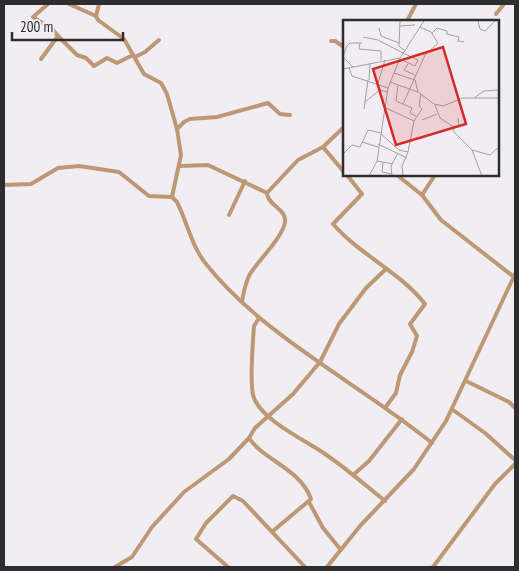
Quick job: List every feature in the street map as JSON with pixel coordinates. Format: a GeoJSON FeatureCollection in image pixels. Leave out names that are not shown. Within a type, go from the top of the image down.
{"type":"FeatureCollection","features":[{"type":"Feature","properties":{"kind":"street"},"geometry":{"type":"LineString","coordinates":[[48,4],[33,17],[53,30],[77,56],[86,58],[94,66],[107,58],[117,63],[145,52],[160,40]]}},
{"type":"Feature","properties":{"kind":"street"},"geometry":{"type":"LineString","coordinates":[[68,4],[96,16],[124,39],[144,74],[161,83],[167,94],[178,129],[180,166],[172,197]]}},
{"type":"Feature","properties":{"kind":"street"},"geometry":{"type":"LineString","coordinates":[[96,16],[99,4]]}},
{"type":"Feature","properties":{"kind":"street"},"geometry":{"type":"LineString","coordinates":[[408,20],[416,4]]}},
{"type":"Feature","properties":{"kind":"street"},"geometry":{"type":"LineString","coordinates":[[496,14],[504,4]]}},
{"type":"Feature","properties":{"kind":"street"},"geometry":{"type":"LineString","coordinates":[[41,59],[58,36]]}},
{"type":"Feature","properties":{"kind":"street"},"geometry":{"type":"LineString","coordinates":[[332,41],[343,46]]}},
{"type":"Feature","properties":{"kind":"street"},"geometry":{"type":"LineString","coordinates":[[178,129],[184,122],[190,119],[217,117],[268,103],[280,114],[290,115]]}},
{"type":"Feature","properties":{"kind":"street"},"geometry":{"type":"LineString","coordinates":[[267,193],[298,160],[323,147],[343,128]]}},
{"type":"Feature","properties":{"kind":"street"},"geometry":{"type":"LineString","coordinates":[[323,147],[343,171]]}},
{"type":"Feature","properties":{"kind":"street"},"geometry":{"type":"LineString","coordinates":[[180,166],[208,165],[267,193]]}},
{"type":"Feature","properties":{"kind":"street"},"geometry":{"type":"LineString","coordinates":[[4,185],[31,184],[52,171],[78,166],[119,172],[149,196],[172,197],[177,202],[206,264],[259,318],[402,419],[432,443]]}},
{"type":"Feature","properties":{"kind":"street"},"geometry":{"type":"LineString","coordinates":[[348,176],[362,194],[334,224],[373,260],[409,286],[425,304],[410,324],[417,336],[412,352],[400,375],[396,394],[385,408]]}},
{"type":"Feature","properties":{"kind":"street"},"geometry":{"type":"LineString","coordinates":[[327,567],[414,469],[432,443],[453,410],[514,276],[441,220],[422,195],[397,176]]}},
{"type":"Feature","properties":{"kind":"street"},"geometry":{"type":"LineString","coordinates":[[422,195],[434,176]]}},
{"type":"Feature","properties":{"kind":"street"},"geometry":{"type":"LineString","coordinates":[[229,215],[245,181]]}},
{"type":"Feature","properties":{"kind":"street"},"geometry":{"type":"LineString","coordinates":[[242,301],[251,273],[263,259],[285,223],[284,216],[268,199],[267,193]]}},
{"type":"Feature","properties":{"kind":"street"},"geometry":{"type":"LineString","coordinates":[[115,567],[132,557],[152,527],[184,492],[220,466],[249,438],[255,428],[294,394],[320,362],[339,324],[366,288],[386,268]]}},
{"type":"Feature","properties":{"kind":"street"},"geometry":{"type":"LineString","coordinates":[[259,318],[254,326],[251,383],[256,403],[269,416],[353,475],[385,501]]}},
{"type":"Feature","properties":{"kind":"street"},"geometry":{"type":"LineString","coordinates":[[466,382],[509,402],[515,408]]}},
{"type":"Feature","properties":{"kind":"street"},"geometry":{"type":"LineString","coordinates":[[453,410],[486,433],[515,460]]}},
{"type":"Feature","properties":{"kind":"street"},"geometry":{"type":"LineString","coordinates":[[353,475],[369,461],[402,419]]}},
{"type":"Feature","properties":{"kind":"street"},"geometry":{"type":"LineString","coordinates":[[249,438],[257,448],[277,461],[295,477],[310,495],[309,502],[323,528],[341,550]]}},
{"type":"Feature","properties":{"kind":"street"},"geometry":{"type":"LineString","coordinates":[[433,567],[495,484],[515,464]]}},
{"type":"Feature","properties":{"kind":"street"},"geometry":{"type":"LineString","coordinates":[[228,567],[196,539],[198,533],[232,496],[243,501],[305,567]]}},
{"type":"Feature","properties":{"kind":"street"},"geometry":{"type":"LineString","coordinates":[[273,531],[309,502]]}}]}
